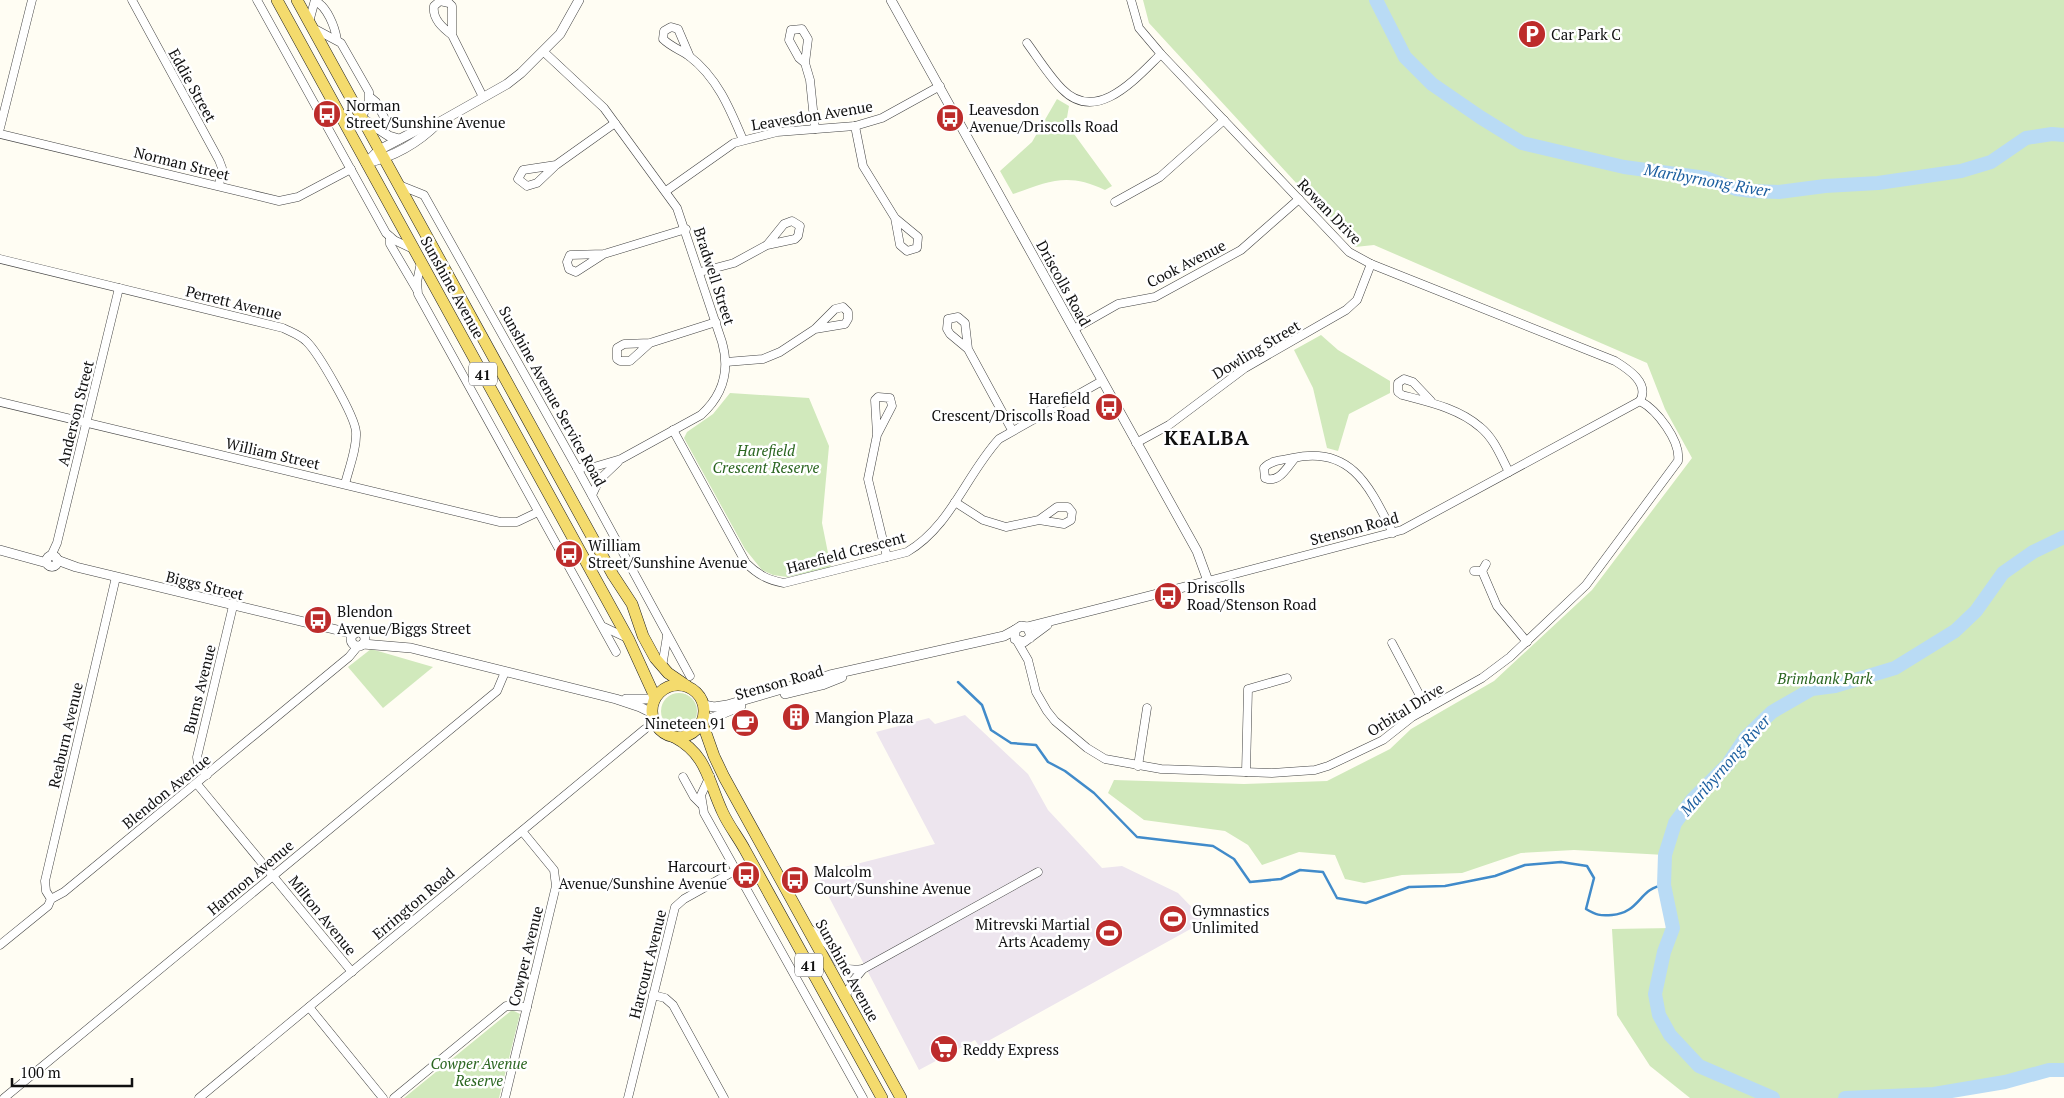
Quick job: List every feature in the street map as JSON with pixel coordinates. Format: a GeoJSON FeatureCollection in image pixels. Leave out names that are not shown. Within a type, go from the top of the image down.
{"type":"FeatureCollection","features":[{"type":"Feature","properties":{"kind":"main road","name":"Sunshine Avenue"},"geometry":{"type":"LineString","coordinates":[[277,0],[629,640],[655,698]]}},
{"type":"Feature","properties":{"kind":"main road","name":"Sunshine Avenue"},"geometry":{"type":"LineString","coordinates":[[297,0],[613,575],[632,604],[646,643],[662,667],[689,681]]}},
{"type":"Feature","properties":{"kind":"main road"},"geometry":{"type":"LineString","coordinates":[[652,713],[655,698],[669,686],[689,681]]}},
{"type":"Feature","properties":{"kind":"main road","name":"41"},"geometry":{"type":"LineString","coordinates":[[689,681],[704,705],[703,720]]}},
{"type":"Feature","properties":{"kind":"main road","name":"41"},"geometry":{"type":"LineString","coordinates":[[652,713],[657,727],[674,737]]}},
{"type":"Feature","properties":{"kind":"main road","name":"Sunshine Avenue"},"geometry":{"type":"LineString","coordinates":[[703,720],[718,765],[901,1098]]}},
{"type":"Feature","properties":{"kind":"main road"},"geometry":{"type":"LineString","coordinates":[[674,737],[688,735],[703,720]]}},
{"type":"Feature","properties":{"kind":"main road","name":"Sunshine Avenue"},"geometry":{"type":"LineString","coordinates":[[674,737],[694,751],[710,776],[725,817],[882,1098]]}},
{"type":"Feature","properties":{"kind":"main road"},"geometry":{"type":"LineString","coordinates":[[822,989],[845,997]]}},
{"type":"Feature","properties":{"kind":"street"},"geometry":{"type":"LineString","coordinates":[[0,128],[32,0]]}},
{"type":"Feature","properties":{"kind":"street","name":"Eddie Street"},"geometry":{"type":"LineString","coordinates":[[132,0],[219,160],[222,168],[219,186]]}},
{"type":"Feature","properties":{"kind":"street"},"geometry":{"type":"LineString","coordinates":[[257,0],[390,237],[390,244],[616,652]]}},
{"type":"Feature","properties":{"kind":"street"},"geometry":{"type":"LineString","coordinates":[[382,155],[399,139],[421,128],[438,123],[507,84],[544,52],[560,34],[579,0]]}},
{"type":"Feature","properties":{"kind":"street","name":"Driscolls Road"},"geometry":{"type":"LineString","coordinates":[[891,0],[1202,561],[1208,581]]}},
{"type":"Feature","properties":{"kind":"street","name":"Rowan Drive"},"geometry":{"type":"LineString","coordinates":[[1131,0],[1139,28],[1161,54],[1349,252],[1371,264],[1615,361],[1638,380],[1643,392],[1640,401]]}},
{"type":"Feature","properties":{"kind":"street"},"geometry":{"type":"LineString","coordinates":[[337,40],[326,12],[315,1],[311,25],[344,46],[370,97],[376,102],[385,119]]}},
{"type":"Feature","properties":{"kind":"street"},"geometry":{"type":"LineString","coordinates":[[452,35],[483,97]]}},
{"type":"Feature","properties":{"kind":"street"},"geometry":{"type":"LineString","coordinates":[[1028,43],[1062,89],[1077,99],[1088,102],[1100,101],[1118,94],[1161,54]]}},
{"type":"Feature","properties":{"kind":"street","name":"Bradwell Street"},"geometry":{"type":"LineString","coordinates":[[544,52],[604,108],[678,208],[716,322],[726,362],[723,382],[716,399],[701,415],[621,459],[594,467],[577,468]]}},
{"type":"Feature","properties":{"kind":"street"},"geometry":{"type":"LineString","coordinates":[[690,57],[726,99],[743,140]]}},
{"type":"Feature","properties":{"kind":"street"},"geometry":{"type":"LineString","coordinates":[[805,62],[810,80],[815,129]]}},
{"type":"Feature","properties":{"kind":"street","name":"Leavesdon Avenue"},"geometry":{"type":"LineString","coordinates":[[666,190],[727,147],[743,140],[777,132],[855,126],[882,118],[940,86]]}},
{"type":"Feature","properties":{"kind":"street"},"geometry":{"type":"LineString","coordinates":[[370,97],[367,110],[361,117],[389,136],[399,139]]}},
{"type":"Feature","properties":{"kind":"street"},"geometry":{"type":"LineString","coordinates":[[1115,202],[1160,177],[1224,120]]}},
{"type":"Feature","properties":{"kind":"street"},"geometry":{"type":"LineString","coordinates":[[366,163],[426,135],[438,123]]}},
{"type":"Feature","properties":{"kind":"street"},"geometry":{"type":"LineString","coordinates":[[556,165],[615,123]]}},
{"type":"Feature","properties":{"kind":"street"},"geometry":{"type":"LineString","coordinates":[[855,126],[863,166],[895,218]]}},
{"type":"Feature","properties":{"kind":"street","name":"Norman Street"},"geometry":{"type":"LineString","coordinates":[[0,134],[286,202],[306,194],[351,169]]}},
{"type":"Feature","properties":{"kind":"street","name":"Sunshine Avenue Service Road"},"geometry":{"type":"LineString","coordinates":[[399,185],[424,195],[592,495],[689,681]]}},
{"type":"Feature","properties":{"kind":"street","name":"Cook Avenue"},"geometry":{"type":"LineString","coordinates":[[1074,329],[1118,304],[1155,297],[1241,250],[1299,200]]}},
{"type":"Feature","properties":{"kind":"street"},"geometry":{"type":"LineString","coordinates":[[604,254],[686,229]]}},
{"type":"Feature","properties":{"kind":"street"},"geometry":{"type":"LineString","coordinates":[[390,237],[415,250]]}},
{"type":"Feature","properties":{"kind":"street"},"geometry":{"type":"LineString","coordinates":[[700,272],[734,263],[768,245]]}},
{"type":"Feature","properties":{"kind":"street","name":"Perrett Avenue"},"geometry":{"type":"LineString","coordinates":[[0,259],[283,328],[307,341],[316,353],[354,421],[356,440],[345,484]]}},
{"type":"Feature","properties":{"kind":"street"},"geometry":{"type":"LineString","coordinates":[[417,290],[421,262]]}},
{"type":"Feature","properties":{"kind":"street","name":"Dowling Street"},"geometry":{"type":"LineString","coordinates":[[1136,442],[1169,425],[1245,368],[1346,310],[1357,300],[1371,264]]}},
{"type":"Feature","properties":{"kind":"street","name":"Anderson Street"},"geometry":{"type":"LineString","coordinates":[[53,560],[119,288]]}},
{"type":"Feature","properties":{"kind":"street"},"geometry":{"type":"LineString","coordinates":[[650,343],[716,322]]}},
{"type":"Feature","properties":{"kind":"street"},"geometry":{"type":"LineString","coordinates":[[726,362],[762,359],[780,352],[815,329]]}},
{"type":"Feature","properties":{"kind":"street"},"geometry":{"type":"LineString","coordinates":[[968,349],[1012,430]]}},
{"type":"Feature","properties":{"kind":"street","name":"Harefield Crescent"},"geometry":{"type":"LineString","coordinates":[[673,430],[746,563],[757,574],[769,580],[784,583],[908,552],[924,542],[955,502],[986,453],[999,439],[1102,381]]}},
{"type":"Feature","properties":{"kind":"street"},"geometry":{"type":"LineString","coordinates":[[1431,401],[1480,426],[1496,448],[1509,472]]}},
{"type":"Feature","properties":{"kind":"street","name":"Stenson Road"},"geometry":{"type":"LineString","coordinates":[[1026,627],[1411,527],[1640,401]]}},
{"type":"Feature","properties":{"kind":"street","name":"Orbital Drive"},"geometry":{"type":"LineString","coordinates":[[1017,641],[1028,660],[1036,692],[1055,721],[1087,748],[1105,759],[1138,766],[1246,772],[1296,771],[1328,766],[1383,740],[1412,717],[1482,678],[1527,642],[1586,585],[1676,467],[1679,455],[1678,448],[1658,413],[1640,401]]}},
{"type":"Feature","properties":{"kind":"street","name":"William Street"},"geometry":{"type":"LineString","coordinates":[[0,402],[506,523],[517,522],[538,512]]}},
{"type":"Feature","properties":{"kind":"street"},"geometry":{"type":"LineString","coordinates":[[877,436],[868,479],[887,557]]}},
{"type":"Feature","properties":{"kind":"street"},"geometry":{"type":"LineString","coordinates":[[1295,458],[1311,454],[1328,456],[1356,472],[1367,486],[1393,533]]}},
{"type":"Feature","properties":{"kind":"street"},"geometry":{"type":"LineString","coordinates":[[592,495],[599,480],[621,459]]}},
{"type":"Feature","properties":{"kind":"street"},"geometry":{"type":"LineString","coordinates":[[955,502],[994,525],[1006,528],[1039,520]]}},
{"type":"Feature","properties":{"kind":"street","name":"Biggs Street"},"geometry":{"type":"LineString","coordinates":[[0,550],[53,560],[333,630],[357,641],[411,648],[616,698],[652,713]]}},
{"type":"Feature","properties":{"kind":"street"},"geometry":{"type":"LineString","coordinates":[[1481,569],[1497,606],[1527,642]]}},
{"type":"Feature","properties":{"kind":"street","name":"Reaburn Avenue"},"geometry":{"type":"LineString","coordinates":[[51,899],[46,891],[45,881],[116,577]]}},
{"type":"Feature","properties":{"kind":"street","name":"Burns Avenue"},"geometry":{"type":"LineString","coordinates":[[208,775],[198,765],[197,757],[233,606]]}},
{"type":"Feature","properties":{"kind":"street","name":"Stenson Road"},"geometry":{"type":"LineString","coordinates":[[1029,639],[1052,621]]}},
{"type":"Feature","properties":{"kind":"street"},"geometry":{"type":"LineString","coordinates":[[1022,626],[1026,627],[1030,631],[1029,639],[1024,642],[1017,641],[1014,634],[1015,630],[1022,626]]}},
{"type":"Feature","properties":{"kind":"street"},"geometry":{"type":"LineString","coordinates":[[604,628],[629,640]]}},
{"type":"Feature","properties":{"kind":"street","name":"Stenson Road"},"geometry":{"type":"LineString","coordinates":[[704,705],[714,707],[727,705],[813,680],[1004,636],[1015,630]]}},
{"type":"Feature","properties":{"kind":"street"},"geometry":{"type":"LineString","coordinates":[[662,667],[667,636]]}},
{"type":"Feature","properties":{"kind":"street","name":"Stenson Road"},"geometry":{"type":"LineString","coordinates":[[989,638],[1017,641]]}},
{"type":"Feature","properties":{"kind":"street","name":"Orbital Drive"},"geometry":{"type":"LineString","coordinates":[[1028,660],[1029,639]]}},
{"type":"Feature","properties":{"kind":"street","name":"Blendon Avenue"},"geometry":{"type":"LineString","coordinates":[[0,945],[48,906],[51,899],[64,892],[349,657],[357,641]]}},
{"type":"Feature","properties":{"kind":"street"},"geometry":{"type":"LineString","coordinates":[[1392,643],[1427,708]]}},
{"type":"Feature","properties":{"kind":"street","name":"Stenson Road"},"geometry":{"type":"LineString","coordinates":[[703,720],[749,703],[822,685],[861,669]]}},
{"type":"Feature","properties":{"kind":"street","name":"Harmon Avenue"},"geometry":{"type":"LineString","coordinates":[[4,1098],[497,691],[505,672]]}},
{"type":"Feature","properties":{"kind":"street"},"geometry":{"type":"LineString","coordinates":[[1246,772],[1248,688],[1287,678]]}},
{"type":"Feature","properties":{"kind":"street","name":"Biggs Street"},"geometry":{"type":"LineString","coordinates":[[616,698],[655,698]]}},
{"type":"Feature","properties":{"kind":"street"},"geometry":{"type":"LineString","coordinates":[[1138,766],[1147,708]]}},
{"type":"Feature","properties":{"kind":"street","name":"Errington Road"},"geometry":{"type":"LineString","coordinates":[[199,1098],[645,729]]}},
{"type":"Feature","properties":{"kind":"street"},"geometry":{"type":"LineString","coordinates":[[701,804],[702,791],[710,776]]}},
{"type":"Feature","properties":{"kind":"street"},"geometry":{"type":"LineString","coordinates":[[683,777],[701,804],[862,1098]]}},
{"type":"Feature","properties":{"kind":"street","name":"Milton Avenue"},"geometry":{"type":"LineString","coordinates":[[196,784],[352,972]]}},
{"type":"Feature","properties":{"kind":"street","name":"Cowper Avenue"},"geometry":{"type":"LineString","coordinates":[[505,1098],[556,886],[556,877],[551,866],[522,831]]}},
{"type":"Feature","properties":{"kind":"street","name":"Harcourt Avenue"},"geometry":{"type":"LineString","coordinates":[[628,1098],[676,907],[684,899],[736,870]]}},
{"type":"Feature","properties":{"kind":"street"},"geometry":{"type":"LineString","coordinates":[[845,997],[853,981],[863,969],[1038,872]]}},
{"type":"Feature","properties":{"kind":"street"},"geometry":{"type":"LineString","coordinates":[[806,926],[828,946],[842,967],[850,970],[863,969]]}},
{"type":"Feature","properties":{"kind":"street"},"geometry":{"type":"LineString","coordinates":[[653,995],[665,998],[673,1005],[724,1098]]}},
{"type":"Feature","properties":{"kind":"street"},"geometry":{"type":"LineString","coordinates":[[394,1098],[506,1006],[527,1006]]}},
{"type":"Feature","properties":{"kind":"street"},"geometry":{"type":"LineString","coordinates":[[309,1007],[383,1098]]}},
{"type":"Feature","properties":{"kind":"shaded area"},"geometry":{"type":"Polygon","coordinates":[[[965,715],[1028,774],[1048,810],[1102,868],[1122,866],[1178,893],[1205,921],[979,1046],[975,1040],[919,1070],[817,874],[935,844],[876,732],[929,718],[935,724],[965,715]]]}},
{"type":"Feature","properties":{"kind":"green space","name":"Brimbank Park"},"geometry":{"type":"Polygon","coordinates":[[[1143,0],[2064,0],[2064,1070],[2056,1070],[1986,1085],[1913,1094],[1858,1096],[1857,1098],[1690,1098],[1650,1066],[1617,1015],[1612,929],[1672,928],[1664,885],[1665,855],[1574,850],[1521,853],[1462,873],[1402,875],[1364,883],[1345,879],[1335,855],[1299,852],[1262,865],[1248,845],[1225,831],[1144,820],[1108,793],[1114,780],[1244,784],[1327,781],[1390,749],[1411,729],[1494,681],[1592,590],[1692,458],[1665,409],[1647,363],[1374,245],[1355,247],[1149,23],[1143,0]]]}},
{"type":"Feature","properties":{"kind":"green space"},"geometry":{"type":"Polygon","coordinates":[[[1057,99],[1069,106],[1066,123],[1112,186],[1105,190],[1080,181],[1059,180],[1037,185],[1013,194],[1000,171],[1032,142],[1057,99]]]}},
{"type":"Feature","properties":{"kind":"green space"},"geometry":{"type":"Polygon","coordinates":[[[1321,335],[1338,350],[1390,381],[1390,393],[1349,414],[1338,451],[1327,448],[1313,388],[1294,350],[1321,335]]]}},
{"type":"Feature","properties":{"kind":"green space","name":"Harefield Crescent Reserve"},"geometry":{"type":"Polygon","coordinates":[[[730,393],[809,398],[829,446],[822,523],[831,568],[787,577],[773,575],[762,570],[745,549],[684,438],[687,432],[713,414],[730,393]]]}},
{"type":"Feature","properties":{"kind":"green space"},"geometry":{"type":"Polygon","coordinates":[[[371,649],[433,667],[383,708],[348,667],[371,649]]]}},
{"type":"Feature","properties":{"kind":"green space"},"geometry":{"type":"Polygon","coordinates":[[[679,693],[691,699],[697,711],[691,723],[679,729],[667,723],[661,711],[667,699],[679,693]]]}},
{"type":"Feature","properties":{"kind":"green space","name":"Cowper Avenue Reserve"},"geometry":{"type":"Polygon","coordinates":[[[512,1010],[520,1014],[499,1098],[404,1098],[512,1010]]]}},
{"type":"Feature","properties":{"kind":"waterway","name":"Maribyrnong River"},"geometry":{"type":"LineString","coordinates":[[1376,0],[1405,57],[1432,84],[1522,143],[1624,167],[1706,178],[1736,189],[1779,192],[1825,186],[1878,183],[1961,171],[1991,162],[2026,138],[2052,134],[2064,135]]}},
{"type":"Feature","properties":{"kind":"waterway","name":"Maribyrnong River"},"geometry":{"type":"LineString","coordinates":[[1773,1098],[1699,1066],[1670,1035],[1659,1015],[1655,994],[1664,952],[1673,928],[1664,885],[1665,855],[1675,823],[1692,800],[1728,764],[1746,737],[1772,712],[1812,689],[1835,686],[1895,668],[1955,631],[1976,611],[2003,573],[2033,552],[2064,537]]}},
{"type":"Feature","properties":{"kind":"waterway"},"geometry":{"type":"LineString","coordinates":[[958,682],[982,705],[991,730],[1011,743],[1036,745],[1048,762],[1065,771],[1094,793],[1137,837],[1213,846],[1234,859],[1250,882],[1281,879],[1300,870],[1323,872],[1337,898],[1366,903],[1409,887],[1445,886],[1495,876],[1525,865],[1561,862],[1587,866],[1594,878],[1586,909],[1595,914],[1604,915],[1612,915],[1628,910],[1649,891],[1664,885]]}},
{"type":"Feature","properties":{"kind":"waterway","name":"Maribyrnong River"},"geometry":{"type":"LineString","coordinates":[[1845,1098],[1934,1094],[2005,1082],[2049,1070],[2064,1070]]}},
{"type":"Feature","properties":{"kind":"place","name":"Car Park C"},"geometry":{"type":"Point","coordinates":[1532,34]}},
{"type":"Feature","properties":{"kind":"place","name":"Norman Street/Sunshine Avenue"},"geometry":{"type":"Point","coordinates":[327,114]}},
{"type":"Feature","properties":{"kind":"place","name":"Leavesdon Avenue/Driscolls Road"},"geometry":{"type":"Point","coordinates":[950,118]}},
{"type":"Feature","properties":{"kind":"place","name":"Harefield Crescent/Driscolls Road"},"geometry":{"type":"Point","coordinates":[1109,407]}},
{"type":"Feature","properties":{"kind":"place","name":"William Street/Sunshine Avenue"},"geometry":{"type":"Point","coordinates":[569,554]}},
{"type":"Feature","properties":{"kind":"place","name":"Driscolls Road/Stenson Road"},"geometry":{"type":"Point","coordinates":[1168,596]}},
{"type":"Feature","properties":{"kind":"place","name":"Blendon Avenue/Biggs Street"},"geometry":{"type":"Point","coordinates":[318,620]}},
{"type":"Feature","properties":{"kind":"place","name":"Mangion Plaza"},"geometry":{"type":"Point","coordinates":[796,717]}},
{"type":"Feature","properties":{"kind":"place","name":"Nineteen 91"},"geometry":{"type":"Point","coordinates":[745,723]}},
{"type":"Feature","properties":{"kind":"place","name":"Harcourt Avenue/Sunshine Avenue"},"geometry":{"type":"Point","coordinates":[746,875]}},
{"type":"Feature","properties":{"kind":"place","name":"Malcolm Court/Sunshine Avenue"},"geometry":{"type":"Point","coordinates":[795,880]}},
{"type":"Feature","properties":{"kind":"place","name":"Gymnastics Unlimited"},"geometry":{"type":"Point","coordinates":[1173,919]}},
{"type":"Feature","properties":{"kind":"place","name":"Mitrevski Martial Arts Academy"},"geometry":{"type":"Point","coordinates":[1109,933]}},
{"type":"Feature","properties":{"kind":"place","name":"Reddy Express"},"geometry":{"type":"Point","coordinates":[944,1049]}},
{"type":"Feature","properties":{"kind":"district","name":"KEALBA"},"geometry":{"type":"Point","coordinates":[1207,437]}}]}
